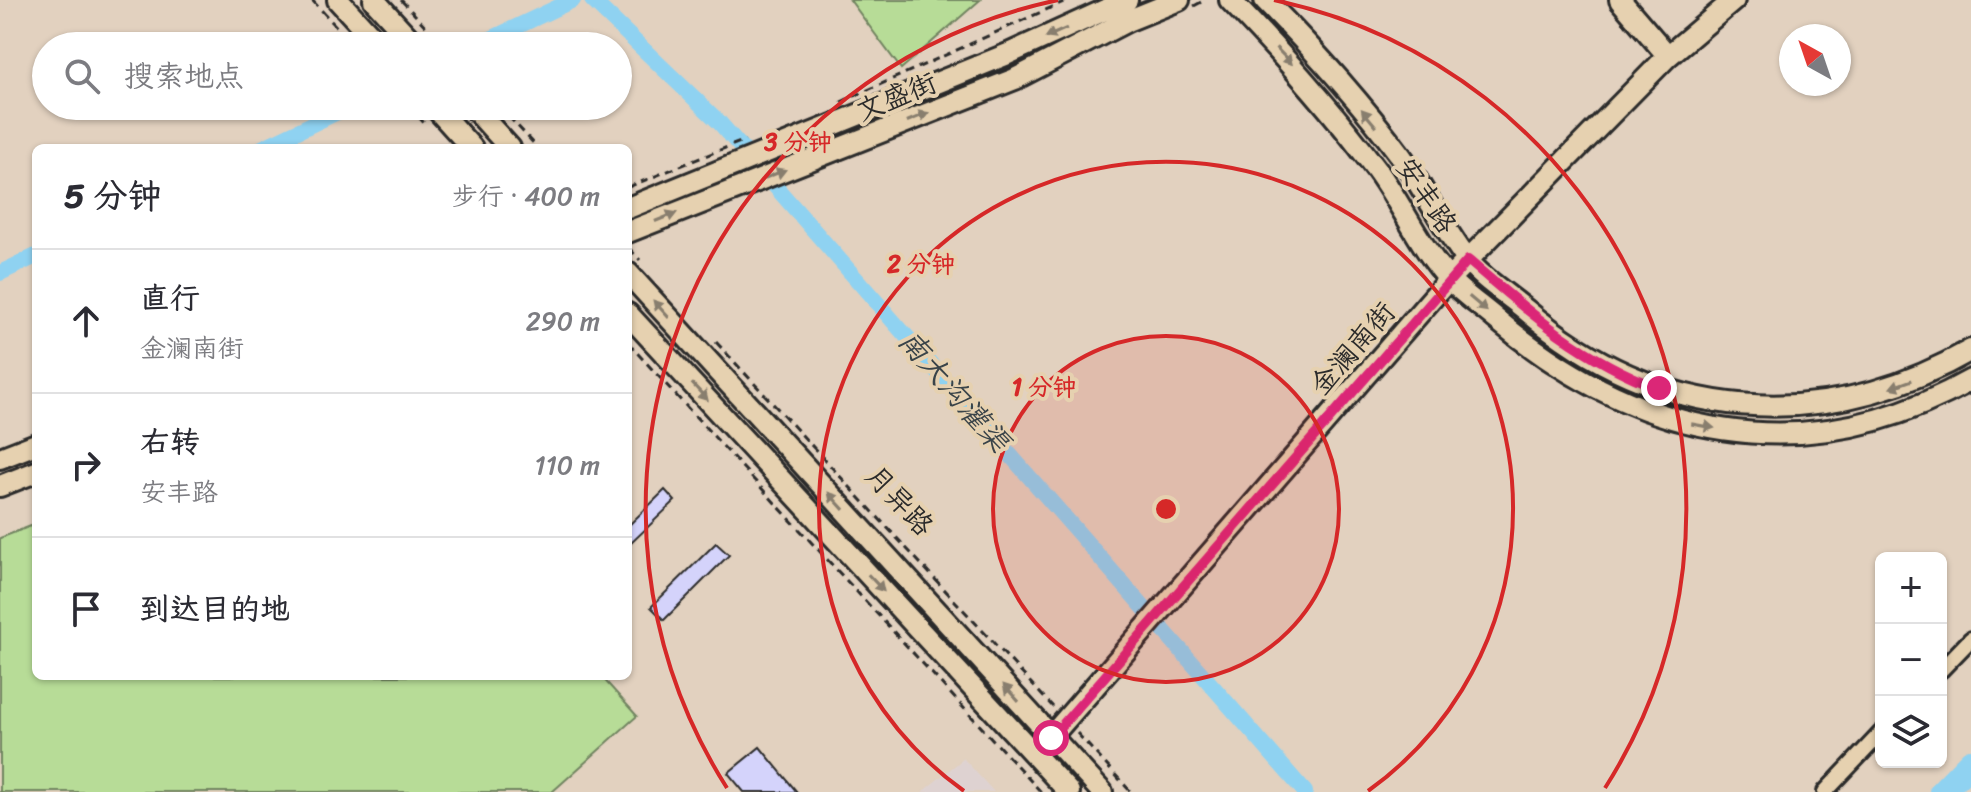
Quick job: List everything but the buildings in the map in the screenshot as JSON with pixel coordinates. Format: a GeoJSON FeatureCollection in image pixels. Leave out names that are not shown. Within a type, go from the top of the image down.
{"type":"FeatureCollection","features":[{"type":"Feature","properties":{"kind":"main road"},"geometry":{"type":"LineString","coordinates":[[338,0],[360,32]]}},
{"type":"Feature","properties":{"kind":"main road"},"geometry":{"type":"LineString","coordinates":[[374,0],[403,32]]}},
{"type":"Feature","properties":{"kind":"main road","name":"文盛街"},"geometry":{"type":"LineString","coordinates":[[632,206],[681,176],[829,117],[1008,54],[1127,0]]}},
{"type":"Feature","properties":{"kind":"main road","name":"文盛街"},"geometry":{"type":"LineString","coordinates":[[632,230],[1015,79],[1127,21],[1179,0]]}},
{"type":"Feature","properties":{"kind":"main road","name":"安丰路"},"geometry":{"type":"LineString","coordinates":[[1230,0],[1306,78],[1378,172],[1449,279],[1531,349],[1576,379],[1651,413],[1704,426],[1762,432],[1849,425],[1906,410],[1971,380]]}},
{"type":"Feature","properties":{"kind":"main road","name":"安丰路"},"geometry":{"type":"LineString","coordinates":[[1265,0],[1313,50],[1401,156],[1468,260],[1547,328],[1589,357],[1635,379],[1708,401],[1763,406],[1845,400],[1923,376],[1971,350]]}},
{"type":"Feature","properties":{"kind":"main road"},"geometry":{"type":"LineString","coordinates":[[1620,0],[1668,56]]}},
{"type":"Feature","properties":{"kind":"main road","name":"金澜南街"},"geometry":{"type":"LineString","coordinates":[[1035,755],[1449,279],[1668,56],[1734,0]]}},
{"type":"Feature","properties":{"kind":"main road"},"geometry":{"type":"LineString","coordinates":[[447,120],[468,144]]}},
{"type":"Feature","properties":{"kind":"main road"},"geometry":{"type":"LineString","coordinates":[[485,120],[506,144]]}},
{"type":"Feature","properties":{"kind":"main road","name":"月异路"},"geometry":{"type":"LineString","coordinates":[[632,277],[1102,792]]}},
{"type":"Feature","properties":{"kind":"main road"},"geometry":{"type":"LineString","coordinates":[[632,318],[1069,792]]}},
{"type":"Feature","properties":{"kind":"main road"},"geometry":{"type":"LineString","coordinates":[[0,458],[32,446]]}},
{"type":"Feature","properties":{"kind":"main road"},"geometry":{"type":"LineString","coordinates":[[0,486],[32,474]]}},
{"type":"Feature","properties":{"kind":"street"},"geometry":{"type":"LineString","coordinates":[[1947,664],[1971,639]]}},
{"type":"Feature","properties":{"kind":"street"},"geometry":{"type":"LineString","coordinates":[[1825,792],[1875,739]]}},
{"type":"Feature","properties":{"kind":"path"},"geometry":{"type":"LineString","coordinates":[[312,0],[341,32]]}},
{"type":"Feature","properties":{"kind":"path"},"geometry":{"type":"LineString","coordinates":[[401,0],[431,32]]}},
{"type":"Feature","properties":{"kind":"path","name":"文盛街"},"geometry":{"type":"LineString","coordinates":[[829,117],[1068,0]]}},
{"type":"Feature","properties":{"kind":"path"},"geometry":{"type":"LineString","coordinates":[[512,120],[534,144]]}},
{"type":"Feature","properties":{"kind":"path"},"geometry":{"type":"LineString","coordinates":[[632,186],[681,176]]}},
{"type":"Feature","properties":{"kind":"path"},"geometry":{"type":"LineString","coordinates":[[632,250],[650,270]]}},
{"type":"Feature","properties":{"kind":"path","name":"月异路"},"geometry":{"type":"LineString","coordinates":[[714,339],[1131,792]]}},
{"type":"Feature","properties":{"kind":"path"},"geometry":{"type":"LineString","coordinates":[[632,347],[1041,792]]}},
{"type":"Feature","properties":{"kind":"shaded area"},"geometry":{"type":"Polygon","coordinates":[[[963,759],[994,792],[922,792],[963,759]]]}},
{"type":"Feature","properties":{"kind":"green space"},"geometry":{"type":"Polygon","coordinates":[[[850,0],[980,0],[901,69],[850,0]]]}},
{"type":"Feature","properties":{"kind":"green space"},"geometry":{"type":"Polygon","coordinates":[[[32,526],[32,680],[605,680],[637,716],[552,792],[0,792],[0,538],[32,526]]]}},
{"type":"Feature","properties":{"kind":"waterway","name":"南大沟灌渠"},"geometry":{"type":"LineString","coordinates":[[506,32],[573,0]]}},
{"type":"Feature","properties":{"kind":"waterway","name":"南大沟灌渠"},"geometry":{"type":"LineString","coordinates":[[592,0],[625,32]]}},
{"type":"Feature","properties":{"kind":"waterway","name":"南大沟灌渠"},"geometry":{"type":"LineString","coordinates":[[632,38],[719,122],[1305,792]]}},
{"type":"Feature","properties":{"kind":"waterway","name":"南大沟灌渠"},"geometry":{"type":"LineString","coordinates":[[270,144],[321,120]]}},
{"type":"Feature","properties":{"kind":"waterway","name":"南大沟灌渠"},"geometry":{"type":"LineString","coordinates":[[0,273],[32,258]]}},
{"type":"Feature","properties":{"kind":"waterway"},"geometry":{"type":"LineString","coordinates":[[1942,792],[1971,762]]}},
{"type":"Feature","properties":{"kind":"route"},"geometry":{"type":"LineString","coordinates":[[1051,738],[1468,260],[1568,343],[1612,369],[1659,388]]}}]}
